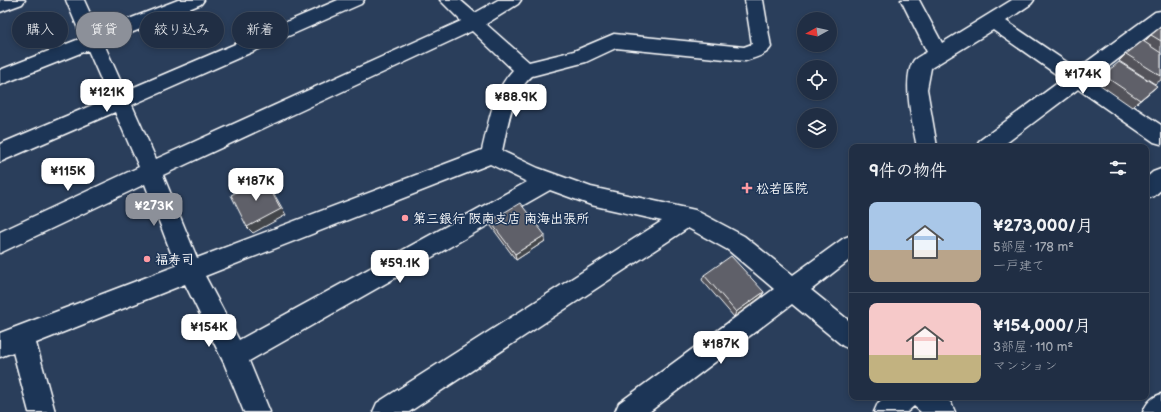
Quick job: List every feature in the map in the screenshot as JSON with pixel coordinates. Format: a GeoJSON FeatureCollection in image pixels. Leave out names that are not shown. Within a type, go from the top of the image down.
{"type":"FeatureCollection","features":[{"type":"Feature","properties":{"kind":"street"},"geometry":{"type":"LineString","coordinates":[[0,6],[16,0]]}},
{"type":"Feature","properties":{"kind":"street"},"geometry":{"type":"LineString","coordinates":[[75,0],[80,12]]}},
{"type":"Feature","properties":{"kind":"street"},"geometry":{"type":"LineString","coordinates":[[132,26],[195,0]]}},
{"type":"Feature","properties":{"kind":"street"},"geometry":{"type":"LineString","coordinates":[[0,153],[355,0]]}},
{"type":"Feature","properties":{"kind":"street"},"geometry":{"type":"LineString","coordinates":[[450,0],[526,70]]}},
{"type":"Feature","properties":{"kind":"street"},"geometry":{"type":"LineString","coordinates":[[0,243],[150,171],[474,22],[512,0]]}},
{"type":"Feature","properties":{"kind":"street"},"geometry":{"type":"LineString","coordinates":[[491,155],[503,105],[510,89],[519,76],[526,70],[579,57],[614,40],[745,54],[762,47],[754,0]]}},
{"type":"Feature","properties":{"kind":"street"},"geometry":{"type":"LineString","coordinates":[[910,0],[938,54]]}},
{"type":"Feature","properties":{"kind":"street"},"geometry":{"type":"LineString","coordinates":[[926,144],[917,89],[922,64],[1025,0]]}},
{"type":"Feature","properties":{"kind":"street"},"geometry":{"type":"LineString","coordinates":[[990,144],[1161,17]]}},
{"type":"Feature","properties":{"kind":"street"},"geometry":{"type":"LineString","coordinates":[[993,21],[1161,136]]}},
{"type":"Feature","properties":{"kind":"street"},"geometry":{"type":"LineString","coordinates":[[0,78],[77,48]]}},
{"type":"Feature","properties":{"kind":"street"},"geometry":{"type":"LineString","coordinates":[[95,48],[150,171],[190,271],[234,356],[257,412]]}},
{"type":"Feature","properties":{"kind":"street"},"geometry":{"type":"LineString","coordinates":[[42,412],[11,341],[491,155],[530,174],[591,196],[687,217],[736,243],[793,288],[849,335]]}},
{"type":"Feature","properties":{"kind":"street"},"geometry":{"type":"LineString","coordinates":[[1149,188],[1161,178]]}},
{"type":"Feature","properties":{"kind":"street"},"geometry":{"type":"LineString","coordinates":[[234,356],[548,181]]}},
{"type":"Feature","properties":{"kind":"street"},"geometry":{"type":"LineString","coordinates":[[386,412],[687,217]]}},
{"type":"Feature","properties":{"kind":"street"},"geometry":{"type":"LineString","coordinates":[[628,412],[849,247]]}},
{"type":"Feature","properties":{"kind":"street"},"geometry":{"type":"LineString","coordinates":[[887,412],[901,400]]}},
{"type":"Feature","properties":{"kind":"street"},"geometry":{"type":"LineString","coordinates":[[927,400],[942,412]]}},
{"type":"Feature","properties":{"kind":"street"},"geometry":{"type":"LineString","coordinates":[[1156,412],[1161,407]]}},
{"type":"Feature","properties":{"kind":"building"},"geometry":{"type":"Polygon","coordinates":[[[1161,27],[1161,41],[1151,35],[1161,27]]]}},
{"type":"Feature","properties":{"kind":"building"},"geometry":{"type":"Polygon","coordinates":[[[1143,41],[1161,53],[1161,76],[1126,54],[1143,41]]]}},
{"type":"Feature","properties":{"kind":"building"},"geometry":{"type":"Polygon","coordinates":[[[1119,62],[1157,86],[1140,100],[1103,75],[1119,62]]]}},
{"type":"Feature","properties":{"kind":"building"},"geometry":{"type":"Polygon","coordinates":[[[264,178],[281,209],[247,227],[231,195],[264,178]]]}},
{"type":"Feature","properties":{"kind":"building"},"geometry":{"type":"Polygon","coordinates":[[[520,203],[545,235],[515,254],[490,221],[520,203]]]}},
{"type":"Feature","properties":{"kind":"building"},"geometry":{"type":"Polygon","coordinates":[[[731,256],[764,292],[736,312],[704,275],[731,256]]]}},
{"type":"Feature","properties":{"kind":"place","name":"松若医院"},"geometry":{"type":"Point","coordinates":[747,188]}},
{"type":"Feature","properties":{"kind":"place","name":"第三銀行 阪南支店 南海出張所"},"geometry":{"type":"Point","coordinates":[405,218]}},
{"type":"Feature","properties":{"kind":"place","name":"福寿司"},"geometry":{"type":"Point","coordinates":[147,259]}}]}
